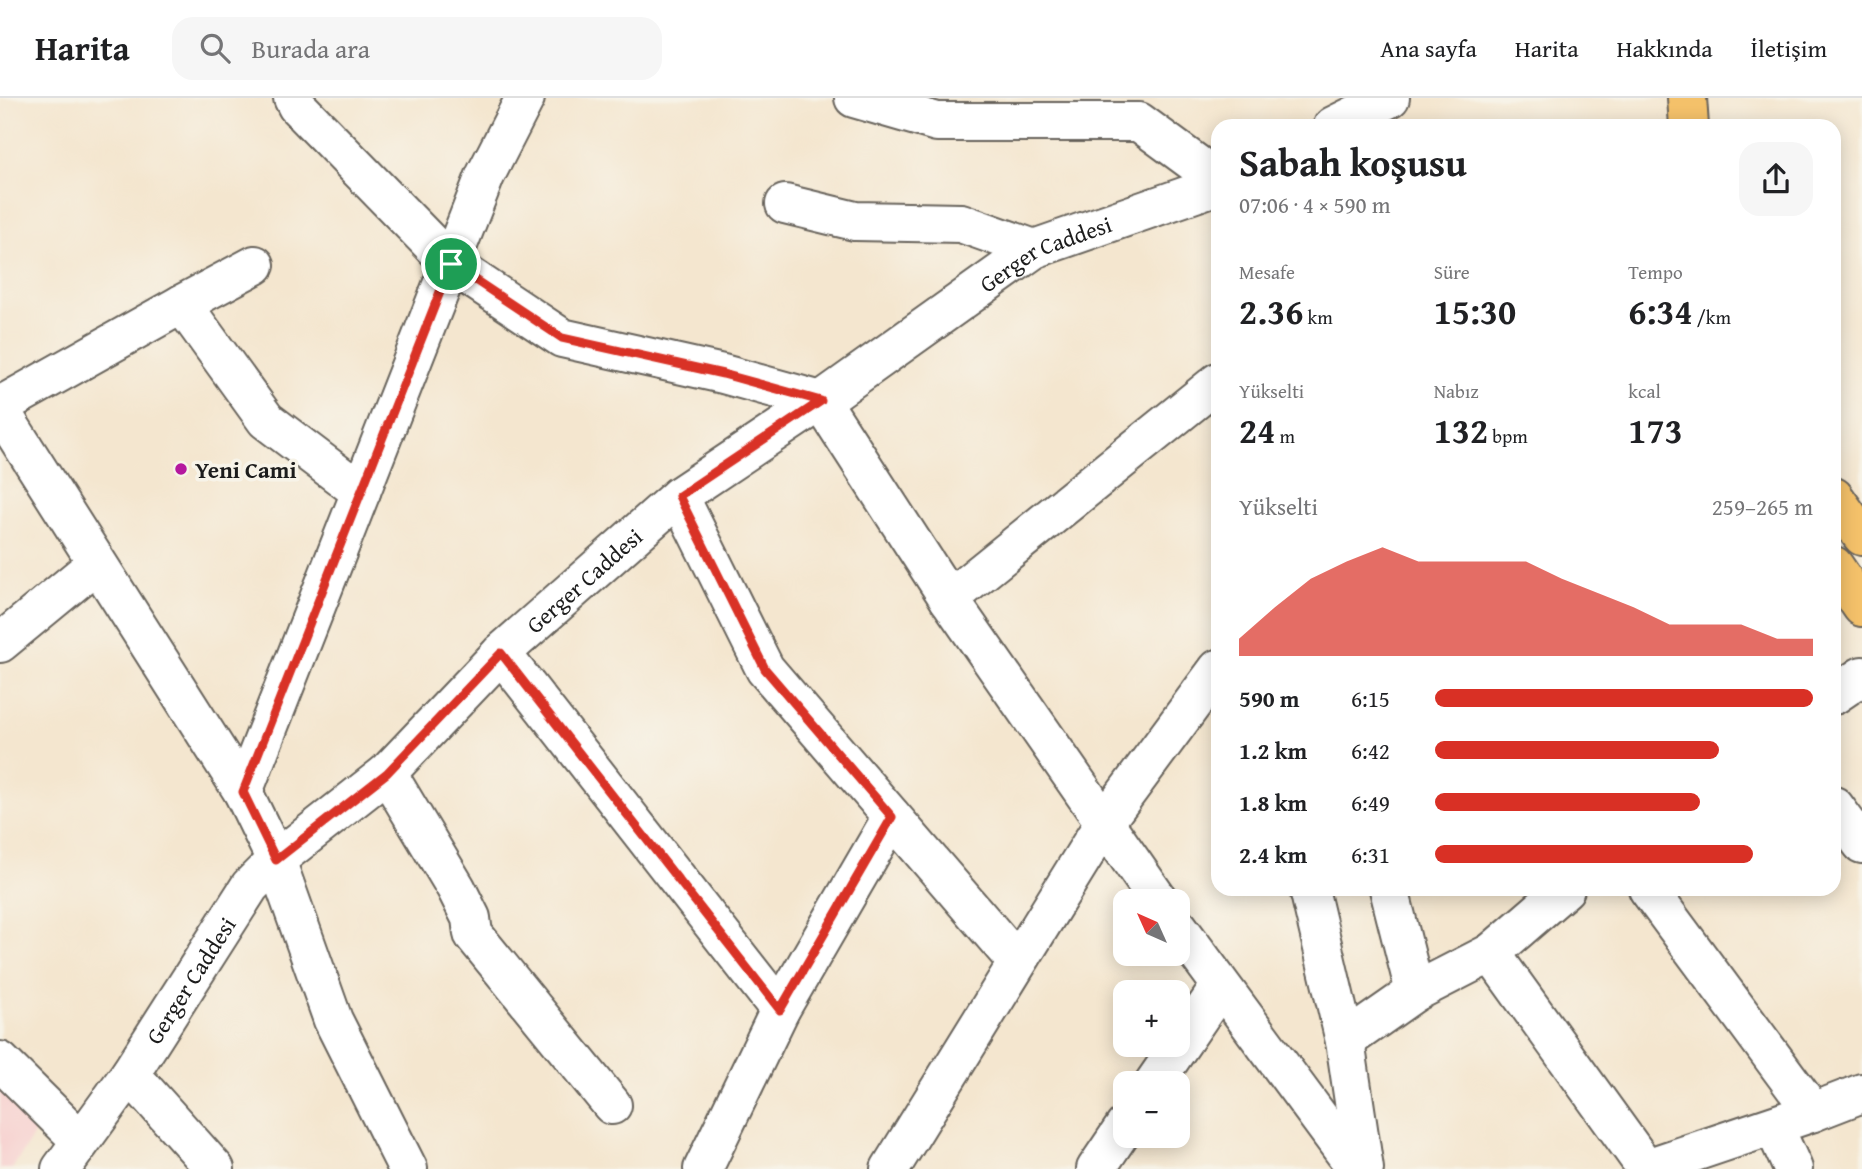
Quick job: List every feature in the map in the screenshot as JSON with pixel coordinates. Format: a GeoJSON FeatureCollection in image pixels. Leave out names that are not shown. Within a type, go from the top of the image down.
{"type":"FeatureCollection","features":[{"type":"Feature","properties":{"kind":"main road"},"geometry":{"type":"LineString","coordinates":[[1687,98],[1688,119]]}},
{"type":"Feature","properties":{"kind":"main road"},"geometry":{"type":"LineString","coordinates":[[1841,507],[1862,536]]}},
{"type":"Feature","properties":{"kind":"main road"},"geometry":{"type":"LineString","coordinates":[[1841,576],[1862,607]]}},
{"type":"Feature","properties":{"kind":"street"},"geometry":{"type":"LineString","coordinates":[[293,98],[297,106],[451,264],[562,338],[723,374],[821,401],[949,599],[1151,889]]}},
{"type":"Feature","properties":{"kind":"street"},"geometry":{"type":"LineString","coordinates":[[243,792],[485,176],[525,98]]}},
{"type":"Feature","properties":{"kind":"street"},"geometry":{"type":"LineString","coordinates":[[854,98],[937,122],[1139,122],[1211,177]]}},
{"type":"Feature","properties":{"kind":"street"},"geometry":{"type":"LineString","coordinates":[[1347,119],[1390,98]]}},
{"type":"Feature","properties":{"kind":"street","name":"Gerger Caddesi"},"geometry":{"type":"LineString","coordinates":[[71,1155],[130,1074],[250,886],[276,860],[387,773],[501,653],[679,496],[821,401],[1034,249],[1211,185]]}},
{"type":"Feature","properties":{"kind":"street"},"geometry":{"type":"LineString","coordinates":[[785,205],[855,220],[961,223],[1034,249]]}},
{"type":"Feature","properties":{"kind":"street"},"geometry":{"type":"LineString","coordinates":[[255,265],[181,304],[0,408],[96,564],[243,792],[276,860],[332,1020],[408,1169]]}},
{"type":"Feature","properties":{"kind":"street"},"geometry":{"type":"LineString","coordinates":[[181,304],[266,420],[361,492]]}},
{"type":"Feature","properties":{"kind":"street"},"geometry":{"type":"LineString","coordinates":[[949,599],[1211,388]]}},
{"type":"Feature","properties":{"kind":"street"},"geometry":{"type":"LineString","coordinates":[[679,496],[765,669],[1017,962]]}},
{"type":"Feature","properties":{"kind":"street"},"geometry":{"type":"LineString","coordinates":[[0,643],[96,564]]}},
{"type":"Feature","properties":{"kind":"street"},"geometry":{"type":"LineString","coordinates":[[501,653],[780,1010]]}},
{"type":"Feature","properties":{"kind":"street"},"geometry":{"type":"LineString","coordinates":[[1841,690],[1862,676]]}},
{"type":"Feature","properties":{"kind":"street"},"geometry":{"type":"LineString","coordinates":[[890,1169],[1104,823],[1211,678]]}},
{"type":"Feature","properties":{"kind":"street"},"geometry":{"type":"LineString","coordinates":[[387,773],[456,888],[471,918],[473,934],[612,1105]]}},
{"type":"Feature","properties":{"kind":"street"},"geometry":{"type":"LineString","coordinates":[[1841,816],[1862,844]]}},
{"type":"Feature","properties":{"kind":"street"},"geometry":{"type":"LineString","coordinates":[[704,1169],[780,1010],[892,817]]}},
{"type":"Feature","properties":{"kind":"street"},"geometry":{"type":"LineString","coordinates":[[1311,896],[1345,1041],[1364,1169]]}},
{"type":"Feature","properties":{"kind":"street"},"geometry":{"type":"LineString","coordinates":[[1392,896],[1415,992]]}},
{"type":"Feature","properties":{"kind":"street"},"geometry":{"type":"LineString","coordinates":[[1345,1041],[1415,992],[1491,953],[1557,896]]}},
{"type":"Feature","properties":{"kind":"street"},"geometry":{"type":"LineString","coordinates":[[1653,896],[1813,1112]]}},
{"type":"Feature","properties":{"kind":"street"},"geometry":{"type":"LineString","coordinates":[[1190,944],[1357,1169]]}},
{"type":"Feature","properties":{"kind":"street"},"geometry":{"type":"LineString","coordinates":[[1491,953],[1645,1169],[1774,1127],[1862,1093]]}},
{"type":"Feature","properties":{"kind":"street"},"geometry":{"type":"LineString","coordinates":[[1162,1071],[1220,987]]}},
{"type":"Feature","properties":{"kind":"street"},"geometry":{"type":"LineString","coordinates":[[0,1061],[71,1155]]}},
{"type":"Feature","properties":{"kind":"street"},"geometry":{"type":"LineString","coordinates":[[130,1074],[215,1169]]}},
{"type":"Feature","properties":{"kind":"street"},"geometry":{"type":"LineString","coordinates":[[1774,1127],[1793,1169]]}},
{"type":"Feature","properties":{"kind":"street"},"geometry":{"type":"LineString","coordinates":[[1096,1169],[1113,1144]]}},
{"type":"Feature","properties":{"kind":"shaded area"},"geometry":{"type":"Polygon","coordinates":[[[0,1089],[38,1128],[12,1169],[0,1169],[0,1089]]]}},
{"type":"Feature","properties":{"kind":"place","name":"Yeni Cami"},"geometry":{"type":"Point","coordinates":[181,469]}},
{"type":"Feature","properties":{"kind":"route"},"geometry":{"type":"LineString","coordinates":[[451,264],[562,338],[723,374],[821,401],[679,496],[765,669],[892,817],[780,1010],[501,653],[387,773],[276,860],[243,792],[451,264]]}}]}
